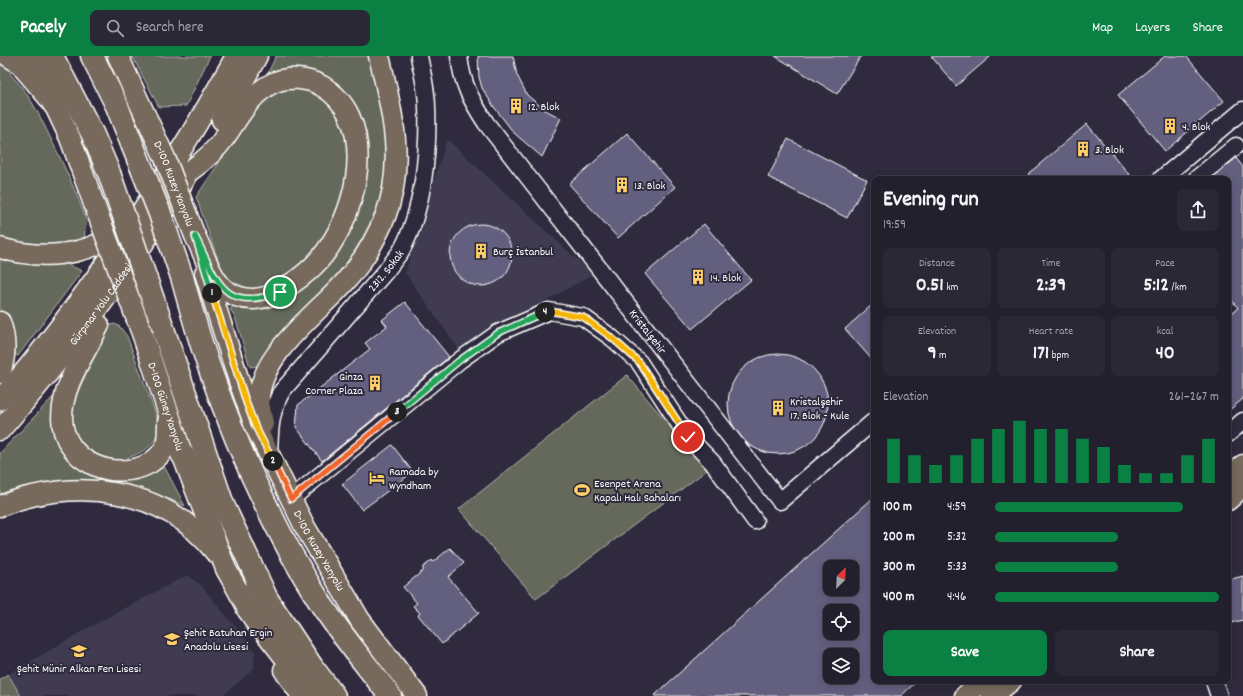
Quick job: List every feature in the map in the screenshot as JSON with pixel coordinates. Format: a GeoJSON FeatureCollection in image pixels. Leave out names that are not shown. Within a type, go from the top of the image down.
{"type":"FeatureCollection","features":[{"type":"Feature","properties":{"kind":"highway"},"geometry":{"type":"LineString","coordinates":[[29,56],[54,104]]}},
{"type":"Feature","properties":{"kind":"highway"},"geometry":{"type":"LineString","coordinates":[[52,56],[93,135],[109,174],[223,505],[265,595]]}},
{"type":"Feature","properties":{"kind":"highway"},"geometry":{"type":"LineString","coordinates":[[92,56],[116,106],[159,211],[182,277],[207,362],[225,412],[265,501],[296,561],[319,600],[350,644],[390,696]]}},
{"type":"Feature","properties":{"kind":"highway"},"geometry":{"type":"LineString","coordinates":[[182,454],[197,473],[228,541],[293,639],[334,696]]}},
{"type":"Feature","properties":{"kind":"highway"},"geometry":{"type":"LineString","coordinates":[[248,609],[316,696]]}},
{"type":"Feature","properties":{"kind":"main road","name":"D-100 Güney Yanyolu"},"geometry":{"type":"LineString","coordinates":[[8,56],[19,63],[54,104],[70,138],[143,336],[182,454],[226,569],[272,651],[302,696]]}},
{"type":"Feature","properties":{"kind":"main road","name":"D-100 Kuzey Yanyolu"},"geometry":{"type":"LineString","coordinates":[[118,56],[165,158],[195,236],[239,381],[255,426],[323,560],[360,620],[417,696]]}},
{"type":"Feature","properties":{"kind":"main road"},"geometry":{"type":"LineString","coordinates":[[193,131],[220,56]]}},
{"type":"Feature","properties":{"kind":"main road"},"geometry":{"type":"LineString","coordinates":[[0,248],[41,255],[62,254],[96,246],[111,238],[143,210],[193,131],[236,56]]}},
{"type":"Feature","properties":{"kind":"main road","name":"Gürpınar Yolu Caddesi"},"geometry":{"type":"LineString","coordinates":[[0,430],[62,356],[110,293],[142,247],[214,134],[257,56]]}},
{"type":"Feature","properties":{"kind":"main road"},"geometry":{"type":"LineString","coordinates":[[269,453],[259,402],[262,386],[268,370],[292,336],[346,282],[367,252],[385,216],[392,191],[396,163],[395,128],[379,56]]}},
{"type":"Feature","properties":{"kind":"main road"},"geometry":{"type":"LineString","coordinates":[[191,170],[214,151],[246,106],[256,96],[274,83],[286,79],[302,79],[316,83],[330,91],[342,102],[354,130],[357,169],[348,211],[334,240],[324,254],[313,267],[295,282],[280,292],[261,299],[248,300],[234,295],[222,288],[214,277],[195,236]]}},
{"type":"Feature","properties":{"kind":"main road","name":"Gürpınar Yolu Caddesi"},"geometry":{"type":"LineString","coordinates":[[0,400],[70,314],[143,210]]}},
{"type":"Feature","properties":{"kind":"main road"},"geometry":{"type":"LineString","coordinates":[[110,293],[103,316],[77,366],[64,403],[62,418],[65,433],[71,446],[81,457],[97,467],[110,471],[126,472],[142,467],[155,460],[166,445],[168,417],[165,403]]}},
{"type":"Feature","properties":{"kind":"main road"},"geometry":{"type":"LineString","coordinates":[[0,322],[3,330],[5,351],[0,373]]}},
{"type":"Feature","properties":{"kind":"main road"},"geometry":{"type":"LineString","coordinates":[[1231,488],[1235,473]]}},
{"type":"Feature","properties":{"kind":"main road"},"geometry":{"type":"LineString","coordinates":[[0,506],[46,493],[75,490],[106,491],[129,496],[164,510],[194,530],[214,552],[226,569]]}},
{"type":"Feature","properties":{"kind":"main road"},"geometry":{"type":"LineString","coordinates":[[965,696],[979,684]]}},
{"type":"Feature","properties":{"kind":"main road"},"geometry":{"type":"LineString","coordinates":[[992,696],[1007,684]]}},
{"type":"Feature","properties":{"kind":"street","name":"2312. Sokak"},"geometry":{"type":"LineString","coordinates":[[269,453],[270,428],[274,405],[282,391],[386,271],[401,250],[411,227],[418,204],[426,147],[427,108],[419,56]]}},
{"type":"Feature","properties":{"kind":"street","name":"Kristalşehir"},"geometry":{"type":"LineString","coordinates":[[459,56],[461,71],[468,94],[486,123],[780,501],[871,424]]}},
{"type":"Feature","properties":{"kind":"street"},"geometry":{"type":"LineString","coordinates":[[1165,176],[1243,110]]}},
{"type":"Feature","properties":{"kind":"street"},"geometry":{"type":"LineString","coordinates":[[1200,176],[1236,146]]}},
{"type":"Feature","properties":{"kind":"street"},"geometry":{"type":"LineString","coordinates":[[291,499],[460,360],[498,333],[549,311],[583,317],[612,338],[639,362],[688,437],[713,463],[755,521]]}},
{"type":"Feature","properties":{"kind":"street"},"geometry":{"type":"LineString","coordinates":[[1231,431],[1243,421]]}},
{"type":"Feature","properties":{"kind":"street"},"geometry":{"type":"LineString","coordinates":[[1215,684],[1219,696]]}},
{"type":"Feature","properties":{"kind":"shaded area","name":"Burç İstanbul"},"geometry":{"type":"Polygon","coordinates":[[[447,139],[593,274],[460,351],[405,273],[447,139]]]}},
{"type":"Feature","properties":{"kind":"shaded area","name":"Şehit Batuhan Ergin Anadolu Lisesi"},"geometry":{"type":"Polygon","coordinates":[[[187,575],[201,585],[255,651],[254,669],[222,696],[0,696],[0,679],[88,628],[187,575]]]}},
{"type":"Feature","properties":{"kind":"green space"},"geometry":{"type":"Polygon","coordinates":[[[132,56],[210,56],[186,106],[159,107],[132,56]]]}},
{"type":"Feature","properties":{"kind":"green space"},"geometry":{"type":"Polygon","coordinates":[[[276,56],[370,56],[387,146],[385,176],[378,208],[365,238],[345,266],[271,346],[257,366],[250,367],[235,317],[230,309],[235,305],[257,306],[350,227],[347,96],[337,86],[319,75],[301,72],[266,77],[276,56]]]}},
{"type":"Feature","properties":{"kind":"green space"},"geometry":{"type":"Polygon","coordinates":[[[0,63],[12,70],[10,74],[22,87],[32,102],[59,155],[87,222],[84,241],[50,249],[0,242],[0,63]]]}},
{"type":"Feature","properties":{"kind":"green space"},"geometry":{"type":"Polygon","coordinates":[[[285,86],[317,89],[340,110],[350,149],[346,196],[324,242],[297,270],[261,290],[247,290],[232,282],[221,268],[196,197],[261,100],[285,86]]]}},
{"type":"Feature","properties":{"kind":"green space"},"geometry":{"type":"Polygon","coordinates":[[[0,256],[65,263],[82,271],[18,356],[9,353],[6,325],[0,311],[0,256]]]}},
{"type":"Feature","properties":{"kind":"green space"},"geometry":{"type":"Polygon","coordinates":[[[115,324],[120,327],[127,336],[159,423],[156,437],[150,446],[140,453],[127,458],[128,462],[106,460],[88,451],[76,436],[70,415],[75,390],[78,391],[110,325],[115,324]]]}},
{"type":"Feature","properties":{"kind":"green space","name":"Esenpet Arena Kapalı Halı Sahaları"},"geometry":{"type":"Polygon","coordinates":[[[627,375],[707,470],[536,599],[459,509],[627,375]]]}},
{"type":"Feature","properties":{"kind":"green space"},"geometry":{"type":"Polygon","coordinates":[[[53,397],[53,427],[56,439],[61,449],[67,458],[76,466],[102,481],[53,482],[0,496],[0,453],[53,397]]]}},
{"type":"Feature","properties":{"kind":"green space"},"geometry":{"type":"Polygon","coordinates":[[[164,466],[185,506],[169,499],[168,502],[152,494],[115,482],[133,479],[164,466]]]}},
{"type":"Feature","properties":{"kind":"green space"},"geometry":{"type":"Polygon","coordinates":[[[8,674],[21,696],[0,696],[0,679],[8,674]]]}},
{"type":"Feature","properties":{"kind":"building","name":"12. Blok"},"geometry":{"type":"Polygon","coordinates":[[[478,56],[513,56],[517,75],[527,95],[545,110],[561,118],[542,157],[514,133],[494,107],[482,88],[479,77],[478,56]]]}},
{"type":"Feature","properties":{"kind":"building"},"geometry":{"type":"Polygon","coordinates":[[[775,56],[861,56],[837,94],[775,56]]]}},
{"type":"Feature","properties":{"kind":"building"},"geometry":{"type":"Polygon","coordinates":[[[931,56],[991,56],[956,86],[931,56]]]}},
{"type":"Feature","properties":{"kind":"building","name":"4. Blok"},"geometry":{"type":"Polygon","coordinates":[[[1165,56],[1186,56],[1224,101],[1165,151],[1118,95],[1165,56]]]}},
{"type":"Feature","properties":{"kind":"building","name":"3. Blok"},"geometry":{"type":"Polygon","coordinates":[[[1087,124],[1130,176],[1030,176],[1028,174],[1087,124]]]}},
{"type":"Feature","properties":{"kind":"building","name":"13. Blok"},"geometry":{"type":"Polygon","coordinates":[[[627,133],[675,187],[618,238],[569,184],[627,133]]]}},
{"type":"Feature","properties":{"kind":"building"},"geometry":{"type":"Polygon","coordinates":[[[788,139],[867,180],[847,218],[768,177],[788,139]]]}},
{"type":"Feature","properties":{"kind":"building"},"geometry":{"type":"Polygon","coordinates":[[[1236,158],[1243,167],[1243,399],[1231,409],[1231,314],[1238,308],[1231,300],[1231,176],[1215,176],[1236,158]]]}},
{"type":"Feature","properties":{"kind":"building","name":"Burç İstanbul"},"geometry":{"type":"Polygon","coordinates":[[[475,224],[487,224],[503,233],[510,243],[512,255],[510,267],[503,277],[487,286],[475,286],[464,281],[455,272],[450,261],[450,249],[455,238],[464,229],[475,224]]]}},
{"type":"Feature","properties":{"kind":"building","name":"14. Blok"},"geometry":{"type":"Polygon","coordinates":[[[704,224],[751,280],[692,329],[645,274],[704,224]]]}},
{"type":"Feature","properties":{"kind":"building","name":"Ginza Corner Plaza"},"geometry":{"type":"Polygon","coordinates":[[[405,302],[449,357],[322,461],[296,427],[298,405],[370,349],[365,343],[387,326],[382,320],[405,302]]]}},
{"type":"Feature","properties":{"kind":"building"},"geometry":{"type":"Polygon","coordinates":[[[871,306],[871,359],[845,329],[871,306]]]}},
{"type":"Feature","properties":{"kind":"building","name":"Kristalşehir 17. Blok - Kule"},"geometry":{"type":"Polygon","coordinates":[[[778,354],[797,358],[813,369],[824,385],[828,404],[824,423],[813,439],[797,450],[778,454],[759,450],[743,439],[732,423],[728,404],[732,385],[743,369],[759,358],[778,354]]]}},
{"type":"Feature","properties":{"kind":"building","name":"Ramada by Wyndham"},"geometry":{"type":"Polygon","coordinates":[[[392,445],[413,472],[362,510],[342,484],[392,445]]]}},
{"type":"Feature","properties":{"kind":"building"},"geometry":{"type":"Polygon","coordinates":[[[871,500],[871,684],[914,684],[901,696],[654,696],[871,500]]]}},
{"type":"Feature","properties":{"kind":"building"},"geometry":{"type":"Polygon","coordinates":[[[450,548],[464,563],[448,577],[479,613],[442,644],[418,615],[420,613],[413,606],[417,603],[403,587],[424,570],[422,568],[432,560],[433,562],[450,548]]]}},
{"type":"Feature","properties":{"kind":"building"},"geometry":{"type":"Polygon","coordinates":[[[1243,576],[1243,620],[1231,623],[1231,579],[1243,576]]]}},
{"type":"Feature","properties":{"kind":"place","name":"12. Blok"},"geometry":{"type":"Point","coordinates":[516,106]}},
{"type":"Feature","properties":{"kind":"place","name":"4. Blok"},"geometry":{"type":"Point","coordinates":[1170,126]}},
{"type":"Feature","properties":{"kind":"place","name":"3. Blok"},"geometry":{"type":"Point","coordinates":[1083,149]}},
{"type":"Feature","properties":{"kind":"place","name":"13. Blok"},"geometry":{"type":"Point","coordinates":[622,185]}},
{"type":"Feature","properties":{"kind":"place","name":"Burç İstanbul"},"geometry":{"type":"Point","coordinates":[481,251]}},
{"type":"Feature","properties":{"kind":"place","name":"14. Blok"},"geometry":{"type":"Point","coordinates":[698,277]}},
{"type":"Feature","properties":{"kind":"place","name":"Ginza Corner Plaza"},"geometry":{"type":"Point","coordinates":[375,383]}},
{"type":"Feature","properties":{"kind":"place","name":"Kristalşehir 17. Blok - Kule"},"geometry":{"type":"Point","coordinates":[778,408]}},
{"type":"Feature","properties":{"kind":"place","name":"Ramada by Wyndham"},"geometry":{"type":"Point","coordinates":[377,478]}},
{"type":"Feature","properties":{"kind":"place","name":"Esenpet Arena Kapalı Halı Sahaları"},"geometry":{"type":"Point","coordinates":[582,490]}},
{"type":"Feature","properties":{"kind":"place","name":"Şehit Batuhan Ergin Anadolu Lisesi"},"geometry":{"type":"Point","coordinates":[172,639]}},
{"type":"Feature","properties":{"kind":"place","name":"Şehit Münir Alkan Fen Lisesi"},"geometry":{"type":"Point","coordinates":[79,651]}},
{"type":"Feature","properties":{"kind":"route"},"geometry":{"type":"LineString","coordinates":[[280,292],[261,299],[248,300],[234,295],[222,288],[214,277],[195,236],[223,332],[246,402],[255,426],[291,499],[460,360],[498,333],[523,320],[549,311],[583,317],[612,338],[639,362],[688,437]]}}]}
